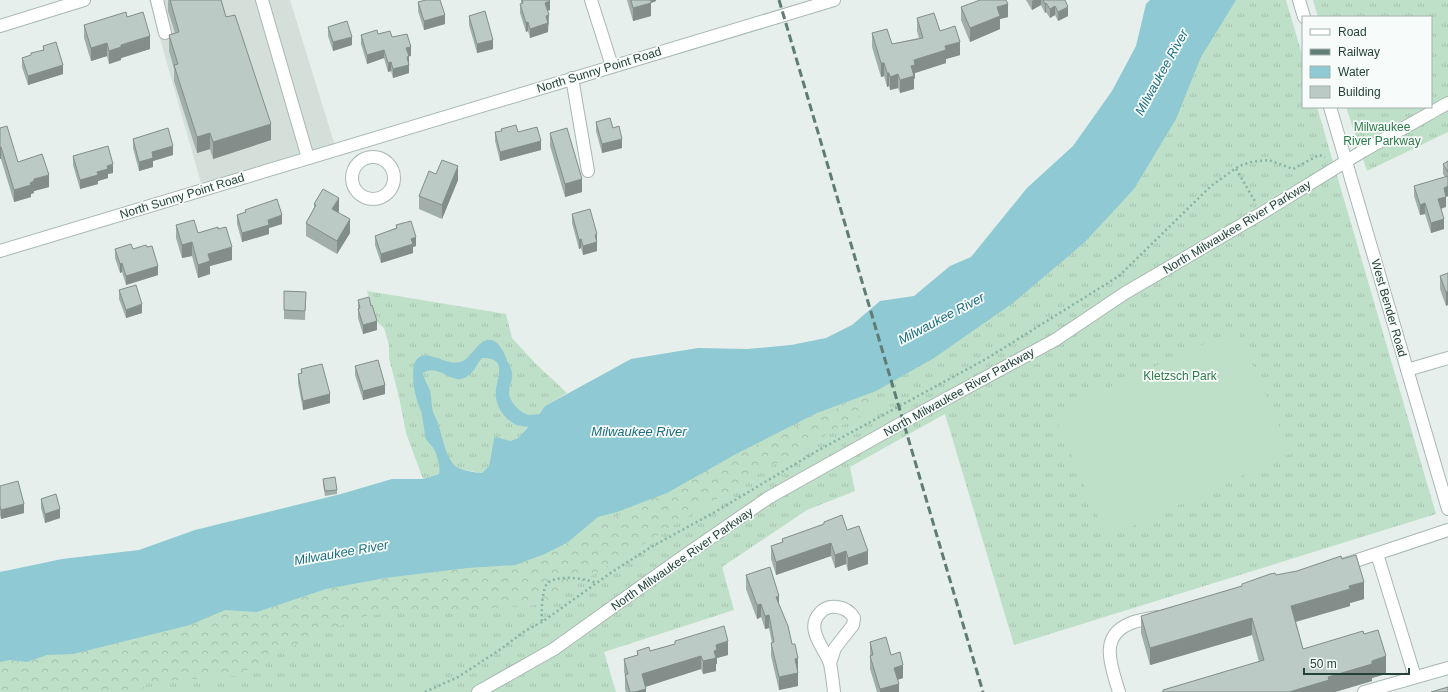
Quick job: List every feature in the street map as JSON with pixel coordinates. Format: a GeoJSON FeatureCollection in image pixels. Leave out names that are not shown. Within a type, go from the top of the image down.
{"type":"FeatureCollection","features":[{"type":"Feature","properties":{"kind":"street"},"geometry":{"type":"LineString","coordinates":[[0,26],[84,0]]}},
{"type":"Feature","properties":{"kind":"street"},"geometry":{"type":"LineString","coordinates":[[157,0],[165,33]]}},
{"type":"Feature","properties":{"kind":"street"},"geometry":{"type":"LineString","coordinates":[[262,0],[308,158]]}},
{"type":"Feature","properties":{"kind":"street"},"geometry":{"type":"LineString","coordinates":[[591,0],[612,66]]}},
{"type":"Feature","properties":{"kind":"street","name":"North Sunny Point Road"},"geometry":{"type":"LineString","coordinates":[[0,251],[834,0]]}},
{"type":"Feature","properties":{"kind":"street"},"geometry":{"type":"LineString","coordinates":[[1299,0],[1304,16]]}},
{"type":"Feature","properties":{"kind":"street"},"geometry":{"type":"LineString","coordinates":[[572,78],[588,171]]}},
{"type":"Feature","properties":{"kind":"street","name":"North Milwaukee River Parkway"},"geometry":{"type":"LineString","coordinates":[[478,692],[554,649],[678,560],[768,498],[914,416],[1055,340],[1125,293],[1262,213],[1346,161],[1448,103]]}},
{"type":"Feature","properties":{"kind":"street","name":"West Bender Road"},"geometry":{"type":"LineString","coordinates":[[1330,108],[1448,509]]}},
{"type":"Feature","properties":{"kind":"street"},"geometry":{"type":"LineString","coordinates":[[364,141],[368,158]]}},
{"type":"Feature","properties":{"kind":"street"},"geometry":{"type":"LineString","coordinates":[[1407,370],[1448,358]]}},
{"type":"Feature","properties":{"kind":"street"},"geometry":{"type":"LineString","coordinates":[[1332,568],[1448,530]]}},
{"type":"Feature","properties":{"kind":"street"},"geometry":{"type":"LineString","coordinates":[[1377,554],[1415,677]]}},
{"type":"Feature","properties":{"kind":"street"},"geometry":{"type":"LineString","coordinates":[[1119,692],[1109,657],[1110,644],[1117,630],[1130,623],[1167,615]]}},
{"type":"Feature","properties":{"kind":"street"},"geometry":{"type":"LineString","coordinates":[[830,663],[834,692]]}},
{"type":"Feature","properties":{"kind":"street"},"geometry":{"type":"LineString","coordinates":[[1364,692],[1448,668]]}},
{"type":"Feature","properties":{"kind":"path"},"geometry":{"type":"LineString","coordinates":[[426,692],[458,677],[501,649],[525,631],[542,622],[596,583],[651,547],[715,512],[817,451],[986,359],[1119,276],[1211,186],[1236,169],[1251,162],[1268,160],[1293,169],[1319,155],[1325,158]]}},
{"type":"Feature","properties":{"kind":"path"},"geometry":{"type":"LineString","coordinates":[[1236,169],[1262,213]]}},
{"type":"Feature","properties":{"kind":"path"},"geometry":{"type":"LineString","coordinates":[[542,622],[544,590],[547,584],[556,579],[574,578],[589,580],[596,583]]}},
{"type":"Feature","properties":{"kind":"shaded area"},"geometry":{"type":"Polygon","coordinates":[[[149,0],[290,0],[336,149],[203,190],[149,0]]]}},
{"type":"Feature","properties":{"kind":"green space","name":"Kletzsch Park"},"geometry":{"type":"Polygon","coordinates":[[[1234,0],[1286,0],[1302,55],[1302,108],[1317,108],[1436,514],[1014,645],[945,414],[850,467],[855,491],[807,510],[722,567],[734,610],[604,652],[616,692],[0,692],[0,611],[122,598],[930,320],[1234,0]]]}},
{"type":"Feature","properties":{"kind":"green space","name":"Milwaukee River Parkway"},"geometry":{"type":"Polygon","coordinates":[[[1313,0],[1448,0],[1448,132],[1367,171],[1346,108],[1432,108],[1432,16],[1318,16],[1313,0]]]}},
{"type":"Feature","properties":{"kind":"green space"},"geometry":{"type":"Polygon","coordinates":[[[367,291],[506,314],[512,338],[535,363],[567,393],[545,406],[518,438],[511,442],[504,439],[494,438],[489,466],[482,473],[458,470],[423,479],[406,433],[389,358],[389,345],[384,328],[375,320],[367,291]]]}},
{"type":"Feature","properties":{"kind":"green space"},"geometry":{"type":"Polygon","coordinates":[[[1237,329],[1291,453],[1107,538],[1053,413],[1237,329]]]}},
{"type":"Feature","properties":{"kind":"green space"},"geometry":{"type":"Polygon","coordinates":[[[876,391],[878,405],[746,481],[544,605],[368,615],[307,639],[236,676],[149,682],[139,692],[0,692],[0,662],[10,660],[27,662],[47,655],[73,654],[190,625],[225,610],[257,612],[326,589],[385,578],[467,568],[515,565],[545,554],[736,454],[876,391]]]}},
{"type":"Feature","properties":{"kind":"water","name":"Milwaukee River"},"geometry":{"type":"Polygon","coordinates":[[[1150,0],[1236,0],[1201,57],[1176,119],[1134,189],[1085,242],[1013,303],[934,358],[876,391],[817,413],[736,454],[667,493],[617,512],[598,517],[568,542],[545,554],[515,565],[467,568],[385,578],[326,589],[257,612],[225,610],[190,625],[73,654],[47,655],[27,662],[10,660],[0,662],[0,572],[62,559],[139,550],[195,530],[341,494],[392,479],[423,479],[439,474],[437,456],[434,449],[426,439],[422,412],[417,402],[414,390],[413,369],[417,359],[421,356],[431,356],[455,363],[460,362],[466,359],[480,344],[485,341],[494,341],[504,353],[512,373],[509,392],[511,400],[519,410],[532,415],[539,414],[545,406],[631,359],[698,348],[747,349],[791,345],[826,338],[852,325],[880,301],[914,296],[950,266],[971,257],[1027,188],[1073,146],[1112,91],[1136,46],[1146,4],[1150,0]],[[482,358],[471,373],[463,378],[452,378],[441,372],[435,371],[423,373],[430,391],[433,412],[449,457],[455,466],[460,469],[482,473],[489,466],[494,438],[496,437],[511,441],[518,438],[528,427],[516,425],[511,422],[500,410],[496,400],[499,365],[493,360],[482,358]]]}},
{"type":"Feature","properties":{"kind":"building"},"geometry":{"type":"Polygon","coordinates":[[[170,0],[221,0],[226,17],[235,15],[271,124],[213,142],[210,133],[197,137],[174,65],[178,64],[169,35],[179,32],[170,0]]]}},
{"type":"Feature","properties":{"kind":"building"},"geometry":{"type":"Polygon","coordinates":[[[426,0],[440,0],[445,15],[424,21],[418,2],[426,0]]]}},
{"type":"Feature","properties":{"kind":"building"},"geometry":{"type":"Polygon","coordinates":[[[522,0],[549,0],[550,1],[545,3],[549,15],[546,16],[548,23],[530,29],[528,22],[526,23],[520,4],[523,3],[522,0]]]}},
{"type":"Feature","properties":{"kind":"building"},"geometry":{"type":"Polygon","coordinates":[[[631,0],[651,0],[651,3],[633,8],[631,0]]]}},
{"type":"Feature","properties":{"kind":"building"},"geometry":{"type":"Polygon","coordinates":[[[980,0],[1006,0],[1008,4],[997,7],[1000,16],[970,28],[961,7],[980,0]]]}},
{"type":"Feature","properties":{"kind":"building"},"geometry":{"type":"Polygon","coordinates":[[[1043,0],[1065,0],[1068,7],[1058,12],[1055,6],[1050,9],[1043,0]]]}},
{"type":"Feature","properties":{"kind":"building"},"geometry":{"type":"Polygon","coordinates":[[[485,11],[493,40],[477,44],[469,16],[485,11]]]}},
{"type":"Feature","properties":{"kind":"building"},"geometry":{"type":"Polygon","coordinates":[[[126,12],[127,17],[143,12],[150,36],[121,45],[121,47],[109,51],[107,43],[91,48],[84,25],[126,12]]]}},
{"type":"Feature","properties":{"kind":"building"},"geometry":{"type":"Polygon","coordinates":[[[934,13],[940,31],[955,26],[960,42],[945,46],[946,50],[914,60],[915,65],[911,66],[914,76],[900,80],[898,74],[890,77],[884,63],[881,63],[872,33],[887,29],[892,44],[923,38],[917,18],[934,13]]]}},
{"type":"Feature","properties":{"kind":"building"},"geometry":{"type":"Polygon","coordinates":[[[347,21],[352,37],[333,42],[328,27],[347,21]]]}},
{"type":"Feature","properties":{"kind":"building"},"geometry":{"type":"Polygon","coordinates":[[[377,30],[378,34],[390,31],[392,37],[407,34],[411,47],[406,48],[409,56],[407,57],[409,65],[393,69],[391,62],[388,63],[384,50],[367,55],[361,35],[377,30]]]}},
{"type":"Feature","properties":{"kind":"building"},"geometry":{"type":"Polygon","coordinates":[[[56,42],[63,65],[28,76],[22,58],[31,55],[31,53],[44,50],[43,46],[56,42]]]}},
{"type":"Feature","properties":{"kind":"building"},"geometry":{"type":"Polygon","coordinates":[[[610,118],[613,128],[619,126],[622,139],[602,144],[596,122],[610,118]]]}},
{"type":"Feature","properties":{"kind":"building"},"geometry":{"type":"Polygon","coordinates":[[[516,125],[518,132],[537,127],[541,141],[500,152],[495,132],[502,131],[501,129],[516,125]]]}},
{"type":"Feature","properties":{"kind":"building"},"geometry":{"type":"Polygon","coordinates":[[[7,126],[18,162],[42,154],[49,175],[34,179],[34,181],[30,183],[31,185],[14,190],[0,147],[0,128],[7,126]]]}},
{"type":"Feature","properties":{"kind":"building"},"geometry":{"type":"Polygon","coordinates":[[[168,128],[173,146],[152,152],[153,158],[139,162],[133,139],[168,128]]]}},
{"type":"Feature","properties":{"kind":"building"},"geometry":{"type":"Polygon","coordinates":[[[567,128],[582,179],[565,184],[550,133],[567,128]]]}},
{"type":"Feature","properties":{"kind":"building"},"geometry":{"type":"Polygon","coordinates":[[[108,146],[113,164],[107,166],[108,169],[97,172],[98,175],[80,180],[73,156],[108,146]]]}},
{"type":"Feature","properties":{"kind":"building"},"geometry":{"type":"Polygon","coordinates":[[[442,160],[458,166],[442,205],[419,196],[429,171],[436,174],[442,160]]]}},
{"type":"Feature","properties":{"kind":"building"},"geometry":{"type":"Polygon","coordinates":[[[1448,161],[1448,172],[1443,164],[1448,161]]]}},
{"type":"Feature","properties":{"kind":"building"},"geometry":{"type":"Polygon","coordinates":[[[1448,176],[1448,186],[1444,188],[1446,197],[1438,199],[1444,219],[1431,223],[1425,203],[1420,205],[1414,186],[1448,176]]]}},
{"type":"Feature","properties":{"kind":"building"},"geometry":{"type":"Polygon","coordinates":[[[323,189],[339,198],[332,209],[350,219],[337,241],[306,223],[316,205],[314,204],[323,189]]]}},
{"type":"Feature","properties":{"kind":"building"},"geometry":{"type":"Polygon","coordinates":[[[277,199],[282,215],[268,220],[269,225],[242,233],[237,215],[246,212],[245,210],[277,199]]]}},
{"type":"Feature","properties":{"kind":"building"},"geometry":{"type":"Polygon","coordinates":[[[590,209],[597,234],[595,235],[597,242],[583,246],[581,239],[579,240],[572,214],[590,209]]]}},
{"type":"Feature","properties":{"kind":"building"},"geometry":{"type":"Polygon","coordinates":[[[194,220],[198,233],[218,227],[218,229],[226,227],[232,247],[208,254],[210,261],[198,265],[192,242],[182,245],[176,225],[194,220]]]}},
{"type":"Feature","properties":{"kind":"building"},"geometry":{"type":"Polygon","coordinates":[[[411,221],[416,237],[411,239],[413,244],[381,254],[375,236],[397,228],[396,225],[411,221]]]}},
{"type":"Feature","properties":{"kind":"building"},"geometry":{"type":"Polygon","coordinates":[[[131,244],[133,249],[146,245],[147,247],[152,246],[158,266],[126,276],[122,263],[120,264],[115,249],[131,244]]]}},
{"type":"Feature","properties":{"kind":"building"},"geometry":{"type":"Polygon","coordinates":[[[1448,273],[1448,292],[1446,292],[1440,276],[1448,273]]]}},
{"type":"Feature","properties":{"kind":"building"},"geometry":{"type":"Polygon","coordinates":[[[136,285],[142,304],[126,310],[119,290],[136,285]]]}},
{"type":"Feature","properties":{"kind":"building"},"geometry":{"type":"Polygon","coordinates":[[[284,291],[306,292],[305,311],[284,310],[284,291]]]}},
{"type":"Feature","properties":{"kind":"building"},"geometry":{"type":"Polygon","coordinates":[[[369,297],[377,321],[363,325],[358,309],[360,308],[358,300],[369,297]]]}},
{"type":"Feature","properties":{"kind":"building"},"geometry":{"type":"Polygon","coordinates":[[[378,360],[385,385],[363,391],[355,366],[378,360]]]}},
{"type":"Feature","properties":{"kind":"building"},"geometry":{"type":"Polygon","coordinates":[[[322,364],[330,394],[303,401],[298,374],[302,373],[301,369],[322,364]]]}},
{"type":"Feature","properties":{"kind":"building"},"geometry":{"type":"Polygon","coordinates":[[[335,477],[337,490],[325,491],[323,479],[335,477]]]}},
{"type":"Feature","properties":{"kind":"building"},"geometry":{"type":"Polygon","coordinates":[[[18,481],[24,504],[1,510],[0,486],[18,481]]]}},
{"type":"Feature","properties":{"kind":"building"},"geometry":{"type":"Polygon","coordinates":[[[56,494],[60,509],[45,514],[41,499],[56,494]]]}},
{"type":"Feature","properties":{"kind":"building"},"geometry":{"type":"Polygon","coordinates":[[[842,515],[847,530],[859,526],[868,551],[848,558],[846,551],[835,555],[831,543],[776,562],[771,546],[783,542],[782,539],[824,524],[824,522],[842,515]]]}},
{"type":"Feature","properties":{"kind":"building"},"geometry":{"type":"Polygon","coordinates":[[[1356,555],[1364,582],[1349,586],[1350,589],[1291,606],[1303,649],[1363,631],[1364,634],[1378,630],[1386,656],[1372,661],[1372,664],[1328,677],[1329,680],[1289,692],[1163,692],[1163,690],[1264,660],[1252,618],[1150,648],[1141,616],[1242,586],[1242,584],[1270,574],[1275,573],[1276,575],[1297,571],[1341,556],[1342,559],[1356,555]]]}},
{"type":"Feature","properties":{"kind":"building"},"geometry":{"type":"Polygon","coordinates":[[[770,567],[779,596],[776,597],[788,626],[792,644],[795,644],[798,658],[795,659],[798,673],[779,677],[771,643],[774,642],[769,615],[765,616],[761,604],[757,605],[746,575],[770,567]]]}},
{"type":"Feature","properties":{"kind":"building"},"geometry":{"type":"Polygon","coordinates":[[[724,626],[728,641],[716,645],[717,650],[714,651],[716,658],[703,661],[701,656],[642,674],[646,689],[630,692],[625,675],[628,674],[624,659],[638,655],[637,651],[649,647],[650,651],[675,644],[675,641],[724,626]]]}},
{"type":"Feature","properties":{"kind":"building"},"geometry":{"type":"Polygon","coordinates":[[[886,637],[891,655],[900,652],[903,665],[894,668],[899,684],[880,689],[870,656],[873,655],[870,642],[886,637]]]}},
{"type":"Feature","properties":{"kind":"building"},"geometry":{"type":"Polygon","coordinates":[[[1448,687],[1448,692],[1431,692],[1448,687]]]}},
{"type":"Feature","properties":{"kind":"railway"},"geometry":{"type":"LineString","coordinates":[[779,0],[983,692]]}}]}
